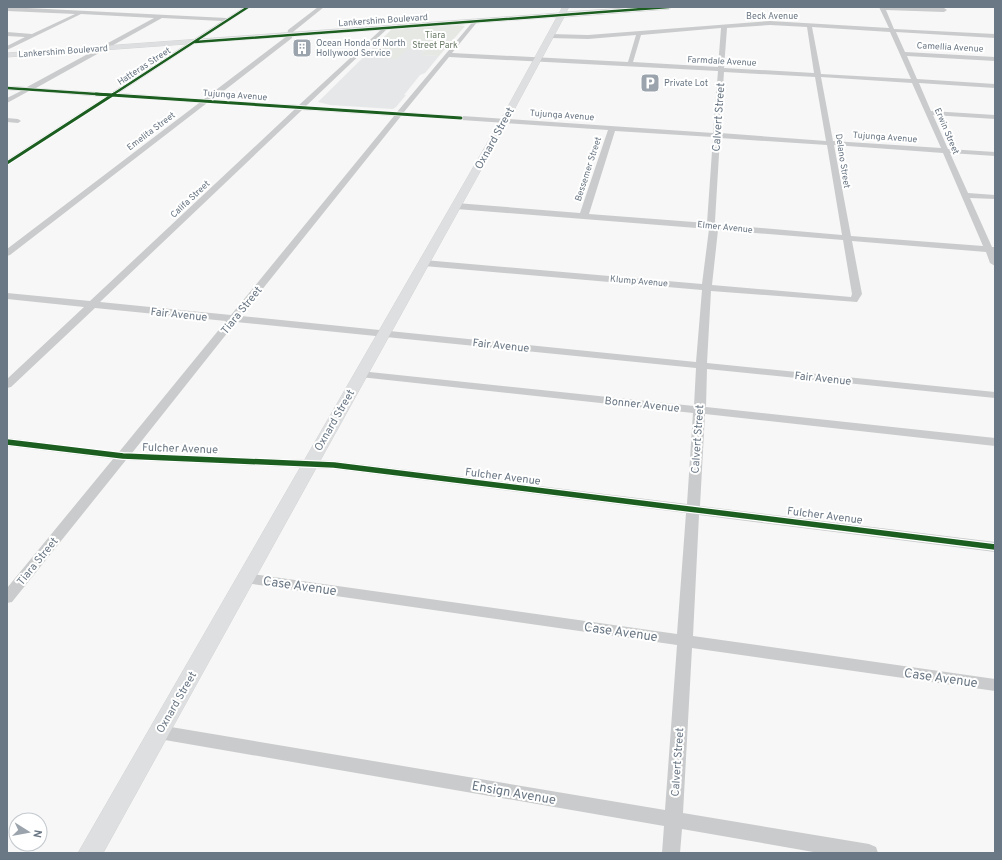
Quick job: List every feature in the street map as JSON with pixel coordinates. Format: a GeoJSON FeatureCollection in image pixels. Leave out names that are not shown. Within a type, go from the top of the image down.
{"type":"FeatureCollection","features":[{"type":"Feature","properties":{"kind":"main road","name":"Oxnard Street"},"geometry":{"type":"LineString","coordinates":[[90,853],[504,121],[566,7]]}},
{"type":"Feature","properties":{"kind":"main road","name":"Lankershim Boulevard"},"geometry":{"type":"LineString","coordinates":[[7,56],[669,7]]}},
{"type":"Feature","properties":{"kind":"street"},"geometry":{"type":"LineString","coordinates":[[7,48],[92,7]]}},
{"type":"Feature","properties":{"kind":"street","name":"Hatteras Street"},"geometry":{"type":"LineString","coordinates":[[7,163],[248,7]]}},
{"type":"Feature","properties":{"kind":"street","name":"Emelita Street"},"geometry":{"type":"LineString","coordinates":[[7,253],[290,37],[290,30],[321,7]]}},
{"type":"Feature","properties":{"kind":"street"},"geometry":{"type":"LineString","coordinates":[[883,8],[944,10]]}},
{"type":"Feature","properties":{"kind":"street","name":"Erwin Street"},"geometry":{"type":"LineString","coordinates":[[883,8],[965,195],[992,250],[995,263]]}},
{"type":"Feature","properties":{"kind":"street"},"geometry":{"type":"LineString","coordinates":[[7,9],[228,20]]}},
{"type":"Feature","properties":{"kind":"street"},"geometry":{"type":"LineString","coordinates":[[7,101],[160,17]]}},
{"type":"Feature","properties":{"kind":"street","name":"Tiara Street"},"geometry":{"type":"LineString","coordinates":[[7,598],[475,21]]}},
{"type":"Feature","properties":{"kind":"street","name":"Beck Avenue"},"geometry":{"type":"LineString","coordinates":[[550,36],[588,37],[770,23],[995,36]]}},
{"type":"Feature","properties":{"kind":"street","name":"Delano Street"},"geometry":{"type":"LineString","coordinates":[[809,25],[857,294],[854,300]]}},
{"type":"Feature","properties":{"kind":"street","name":"Calvert Street"},"geometry":{"type":"LineString","coordinates":[[671,853],[701,365],[709,262],[711,259],[714,231],[711,221],[724,26]]}},
{"type":"Feature","properties":{"kind":"street","name":"Califa Street"},"geometry":{"type":"LineString","coordinates":[[7,385],[385,28]]}},
{"type":"Feature","properties":{"kind":"street"},"geometry":{"type":"LineString","coordinates":[[630,64],[639,33]]}},
{"type":"Feature","properties":{"kind":"street"},"geometry":{"type":"LineString","coordinates":[[7,34],[33,36]]}},
{"type":"Feature","properties":{"kind":"street","name":"Camellia Avenue"},"geometry":{"type":"LineString","coordinates":[[903,54],[995,59]]}},
{"type":"Feature","properties":{"kind":"street","name":"Farmdale Avenue"},"geometry":{"type":"LineString","coordinates":[[447,55],[630,64],[995,86]]}},
{"type":"Feature","properties":{"kind":"street","name":"Tujunga Avenue"},"geometry":{"type":"LineString","coordinates":[[7,88],[995,154]]}},
{"type":"Feature","properties":{"kind":"street"},"geometry":{"type":"LineString","coordinates":[[930,113],[995,117]]}},
{"type":"Feature","properties":{"kind":"street"},"geometry":{"type":"LineString","coordinates":[[7,120],[18,120]]}},
{"type":"Feature","properties":{"kind":"street","name":"Bessemer Street"},"geometry":{"type":"LineString","coordinates":[[584,215],[612,128]]}},
{"type":"Feature","properties":{"kind":"street"},"geometry":{"type":"LineString","coordinates":[[965,195],[995,197]]}},
{"type":"Feature","properties":{"kind":"street","name":"Elmer Avenue"},"geometry":{"type":"LineString","coordinates":[[456,206],[584,215],[992,250]]}},
{"type":"Feature","properties":{"kind":"street","name":"Klump Avenue"},"geometry":{"type":"LineString","coordinates":[[424,263],[854,300]]}},
{"type":"Feature","properties":{"kind":"street","name":"Fair Avenue"},"geometry":{"type":"LineString","coordinates":[[7,296],[995,395]]}},
{"type":"Feature","properties":{"kind":"street","name":"Bonner Avenue"},"geometry":{"type":"LineString","coordinates":[[360,374],[995,442]]}},
{"type":"Feature","properties":{"kind":"street","name":"Fulcher Avenue"},"geometry":{"type":"LineString","coordinates":[[7,442],[123,456],[342,466],[995,547]]}},
{"type":"Feature","properties":{"kind":"street","name":"Case Avenue"},"geometry":{"type":"LineString","coordinates":[[246,578],[995,685]]}},
{"type":"Feature","properties":{"kind":"street","name":"Ensign Avenue"},"geometry":{"type":"LineString","coordinates":[[159,732],[869,853]]}},
{"type":"Feature","properties":{"kind":"shaded area"},"geometry":{"type":"Polygon","coordinates":[[[385,36],[425,51],[422,55],[439,56],[425,73],[420,75],[396,107],[393,109],[330,105],[318,102],[385,36]]]}},
{"type":"Feature","properties":{"kind":"green space","name":"Tiara Street Park"},"geometry":{"type":"Polygon","coordinates":[[[458,25],[465,26],[439,56],[421,55],[425,50],[407,49],[397,59],[364,57],[391,30],[458,25]]]}},
{"type":"Feature","properties":{"kind":"cycle path"},"geometry":{"type":"LineString","coordinates":[[7,163],[248,7]]}},
{"type":"Feature","properties":{"kind":"cycle path"},"geometry":{"type":"LineString","coordinates":[[195,42],[669,7]]}},
{"type":"Feature","properties":{"kind":"cycle path"},"geometry":{"type":"LineString","coordinates":[[7,88],[461,118]]}},
{"type":"Feature","properties":{"kind":"cycle path"},"geometry":{"type":"LineString","coordinates":[[7,442],[123,456],[334,465],[995,547]]}},
{"type":"Feature","properties":{"kind":"place","name":"Ocean Honda of North Hollywood Service"},"geometry":{"type":"Point","coordinates":[302,48]}},
{"type":"Feature","properties":{"kind":"place","name":"Private Lot"},"geometry":{"type":"Point","coordinates":[650,83]}}]}
